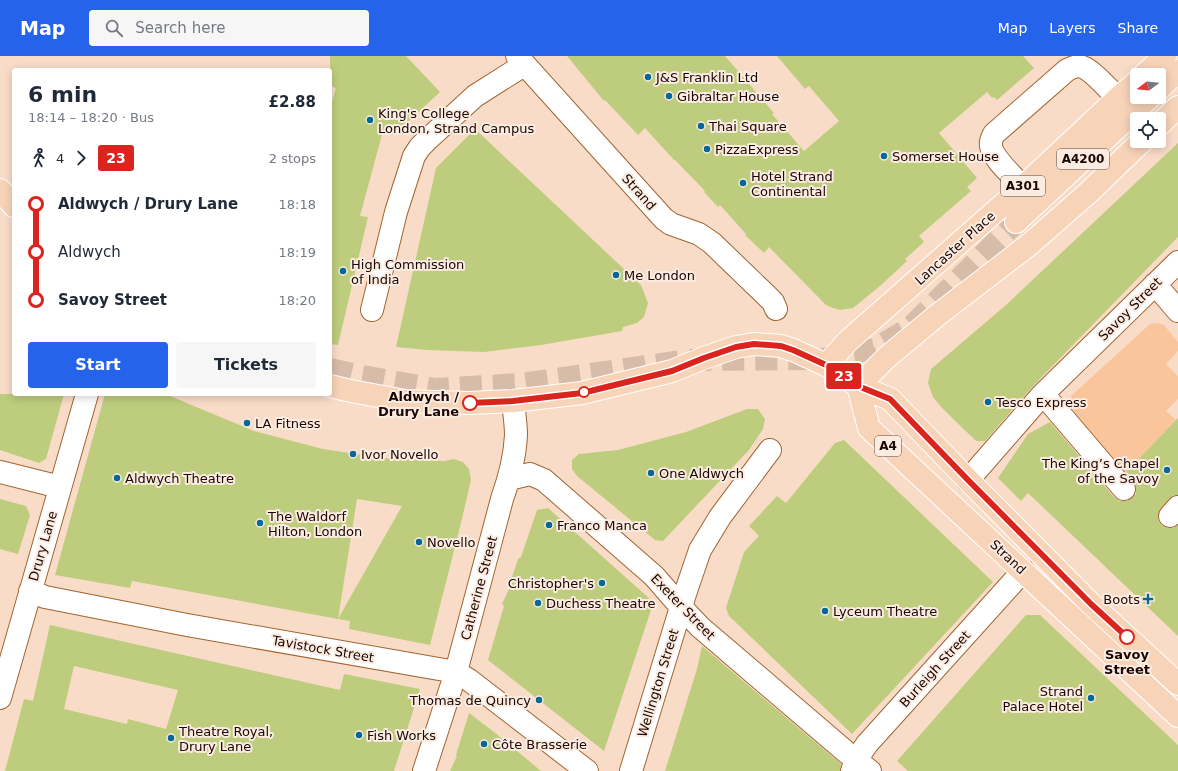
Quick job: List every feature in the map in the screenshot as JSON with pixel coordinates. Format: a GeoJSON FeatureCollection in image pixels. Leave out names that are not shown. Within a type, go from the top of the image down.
{"type":"FeatureCollection","features":[{"type":"Feature","properties":{"kind":"main road"},"geometry":{"type":"LineString","coordinates":[[1152,68],[1165,56]]}},
{"type":"Feature","properties":{"kind":"main road"},"geometry":{"type":"LineString","coordinates":[[1166,82],[1178,71]]}},
{"type":"Feature","properties":{"kind":"main road","name":"Lancaster Place"},"geometry":{"type":"LineString","coordinates":[[826,365],[849,340],[1023,187],[1130,88]]}},
{"type":"Feature","properties":{"kind":"main road","name":"A4200"},"geometry":{"type":"LineString","coordinates":[[1016,222],[1142,104]]}},
{"type":"Feature","properties":{"kind":"main road"},"geometry":{"type":"LineString","coordinates":[[1166,118],[1178,107]]}},
{"type":"Feature","properties":{"kind":"main road"},"geometry":{"type":"LineString","coordinates":[[858,386],[886,358],[935,317],[1030,244],[1087,194],[1135,148]]}},
{"type":"Feature","properties":{"kind":"main road"},"geometry":{"type":"LineString","coordinates":[[0,190],[12,204]]}},
{"type":"Feature","properties":{"kind":"main road","name":"Strand"},"geometry":{"type":"LineString","coordinates":[[513,401],[582,393],[650,377],[672,371],[736,347],[754,344],[781,346],[793,350],[826,365],[858,386],[890,399],[1091,604],[1178,684]]}},
{"type":"Feature","properties":{"kind":"main road","name":"A4"},"geometry":{"type":"LineString","coordinates":[[332,386],[405,401],[473,403],[513,401]]}},
{"type":"Feature","properties":{"kind":"main road","name":"Strand"},"geometry":{"type":"LineString","coordinates":[[858,386],[869,428],[1178,716]]}},
{"type":"Feature","properties":{"kind":"street"},"geometry":{"type":"LineString","coordinates":[[372,310],[396,212],[414,156],[420,147],[475,96],[520,60]]}},
{"type":"Feature","properties":{"kind":"street","name":"Strand"},"geometry":{"type":"LineString","coordinates":[[520,60],[664,219],[671,224],[699,234],[712,243],[773,302],[776,309]]}},
{"type":"Feature","properties":{"kind":"street"},"geometry":{"type":"LineString","coordinates":[[1023,187],[996,157],[992,150],[991,139],[994,134],[1067,70],[1072,68],[1079,66],[1090,71],[1118,98]]}},
{"type":"Feature","properties":{"kind":"street","name":"Savoy Street"},"geometry":{"type":"LineString","coordinates":[[968,480],[1043,394],[1178,262]]}},
{"type":"Feature","properties":{"kind":"street"},"geometry":{"type":"LineString","coordinates":[[1155,284],[1178,311]]}},
{"type":"Feature","properties":{"kind":"street"},"geometry":{"type":"LineString","coordinates":[[1043,394],[1124,489]]}},
{"type":"Feature","properties":{"kind":"street","name":"Drury Lane"},"geometry":{"type":"LineString","coordinates":[[0,698],[86,396]]}},
{"type":"Feature","properties":{"kind":"street","name":"Catherine Street"},"geometry":{"type":"LineString","coordinates":[[424,771],[456,672],[502,499],[509,479],[515,449],[516,434],[513,401]]}},
{"type":"Feature","properties":{"kind":"street","name":"Wellington Street"},"geometry":{"type":"LineString","coordinates":[[631,771],[700,550],[720,517],[770,450]]}},
{"type":"Feature","properties":{"kind":"street"},"geometry":{"type":"LineString","coordinates":[[0,472],[60,487]]}},
{"type":"Feature","properties":{"kind":"street","name":"Exeter Street"},"geometry":{"type":"LineString","coordinates":[[509,479],[530,474],[544,480],[654,576],[700,627],[860,767]]}},
{"type":"Feature","properties":{"kind":"street","name":"Burleigh Street"},"geometry":{"type":"LineString","coordinates":[[860,767],[867,744],[1023,570]]}},
{"type":"Feature","properties":{"kind":"street","name":"Tavistock Street"},"geometry":{"type":"LineString","coordinates":[[30,591],[45,596],[187,625],[456,672],[469,680],[587,771]]}},
{"type":"Feature","properties":{"kind":"shaded area"},"geometry":{"type":"Polygon","coordinates":[[[1158,323],[1164,325],[1178,342],[1178,351],[1166,364],[1178,376],[1178,399],[1166,411],[1176,420],[1120,478],[1074,416],[1071,396],[1150,324],[1158,323]]]}},
{"type":"Feature","properties":{"kind":"building","name":"King's College London, Strand Campus"},"geometry":{"type":"Polygon","coordinates":[[[330,56],[406,56],[440,92],[395,134],[383,131],[360,216],[368,217],[338,345],[332,344],[332,102],[336,88],[332,87],[332,68],[330,68],[330,56]]]}},
{"type":"Feature","properties":{"kind":"building"},"geometry":{"type":"Polygon","coordinates":[[[567,56],[725,56],[774,113],[772,114],[804,151],[839,121],[809,86],[805,89],[777,56],[1023,56],[1034,68],[997,100],[994,97],[992,98],[987,92],[939,133],[977,178],[967,187],[971,191],[919,236],[924,242],[905,259],[907,261],[880,286],[853,308],[840,310],[826,305],[769,247],[764,253],[745,235],[746,234],[720,205],[718,207],[704,192],[705,191],[645,128],[638,135],[605,100],[604,101],[567,56]]]}},
{"type":"Feature","properties":{"kind":"building"},"geometry":{"type":"Polygon","coordinates":[[[475,129],[641,285],[648,303],[644,317],[637,323],[623,327],[622,331],[541,345],[484,352],[427,350],[396,347],[436,168],[475,129]]]}},
{"type":"Feature","properties":{"kind":"building"},"geometry":{"type":"Polygon","coordinates":[[[1178,143],[1178,237],[1034,385],[985,441],[976,441],[943,409],[933,397],[928,383],[931,369],[1006,305],[1178,143]]]}},
{"type":"Feature","properties":{"kind":"building"},"geometry":{"type":"Polygon","coordinates":[[[0,394],[12,394],[12,396],[63,396],[46,459],[39,463],[0,450],[0,394]]]}},
{"type":"Feature","properties":{"kind":"building"},"geometry":{"type":"Polygon","coordinates":[[[104,396],[170,396],[254,431],[323,449],[382,458],[444,461],[454,459],[463,462],[469,469],[471,480],[430,645],[349,629],[350,621],[338,619],[132,581],[130,588],[55,575],[104,396]],[[357,499],[338,619],[402,506],[357,499]]]}},
{"type":"Feature","properties":{"kind":"building","name":"One Aldwych"},"geometry":{"type":"Polygon","coordinates":[[[747,409],[758,409],[765,419],[763,429],[749,450],[663,541],[655,540],[577,476],[572,469],[572,460],[579,454],[618,450],[686,432],[747,409]]]}},
{"type":"Feature","properties":{"kind":"building"},"geometry":{"type":"Polygon","coordinates":[[[1178,418],[1178,495],[1174,495],[1161,508],[1158,514],[1158,520],[1162,526],[1168,528],[1174,528],[1178,525],[1178,636],[1028,493],[1021,501],[998,478],[1028,434],[1050,422],[1114,497],[1120,501],[1127,501],[1136,494],[1136,487],[1134,481],[1126,472],[1178,418]]]}},
{"type":"Feature","properties":{"kind":"building","name":"Lyceum Theatre"},"geometry":{"type":"Polygon","coordinates":[[[844,440],[993,582],[852,734],[729,616],[726,608],[744,552],[759,536],[749,526],[777,496],[786,503],[835,443],[844,440]]]}},
{"type":"Feature","properties":{"kind":"building"},"geometry":{"type":"Polygon","coordinates":[[[0,499],[26,506],[30,515],[18,554],[0,549],[0,499]]]}},
{"type":"Feature","properties":{"kind":"building"},"geometry":{"type":"Polygon","coordinates":[[[548,508],[650,599],[652,607],[604,751],[488,660],[504,606],[502,604],[510,587],[509,585],[518,559],[521,557],[537,510],[548,508]]]}},
{"type":"Feature","properties":{"kind":"building","name":"Strand Palace Hotel"},"geometry":{"type":"Polygon","coordinates":[[[1026,615],[1040,615],[1178,745],[1178,771],[908,771],[897,761],[1026,615]]]}},
{"type":"Feature","properties":{"kind":"building"},"geometry":{"type":"Polygon","coordinates":[[[50,625],[340,690],[344,674],[420,689],[394,771],[5,771],[24,699],[33,701],[50,625]],[[74,666],[64,709],[127,724],[128,719],[166,729],[178,690],[74,666]]]}},
{"type":"Feature","properties":{"kind":"building"},"geometry":{"type":"Polygon","coordinates":[[[702,646],[841,764],[840,771],[665,771],[697,669],[702,646]]]}},
{"type":"Feature","properties":{"kind":"building","name":"Côte Brasserie"},"geometry":{"type":"Polygon","coordinates":[[[469,713],[541,771],[450,771],[457,756],[456,755],[469,713]]]}},
{"type":"Feature","properties":{"kind":"tunnel"},"geometry":{"type":"LineString","coordinates":[[332,369],[435,389],[521,384],[688,360],[822,359],[874,349],[910,328],[1016,222]]}},
{"type":"Feature","properties":{"kind":"bus line","name":"23"},"geometry":{"type":"LineString","coordinates":[[470,403],[513,401],[582,393],[672,371],[736,347],[754,344],[781,346],[793,350],[826,365],[858,386],[890,399],[1091,604],[1127,637]]}},
{"type":"Feature","properties":{"kind":"place","name":"J&S Franklin Ltd"},"geometry":{"type":"Point","coordinates":[648,77]}},
{"type":"Feature","properties":{"kind":"place","name":"Gibraltar House"},"geometry":{"type":"Point","coordinates":[669,96]}},
{"type":"Feature","properties":{"kind":"place","name":"King's College London, Strand Campus"},"geometry":{"type":"Point","coordinates":[370,120]}},
{"type":"Feature","properties":{"kind":"place","name":"Thai Square"},"geometry":{"type":"Point","coordinates":[701,126]}},
{"type":"Feature","properties":{"kind":"place","name":"PizzaExpress"},"geometry":{"type":"Point","coordinates":[707,149]}},
{"type":"Feature","properties":{"kind":"place","name":"Somerset House"},"geometry":{"type":"Point","coordinates":[884,156]}},
{"type":"Feature","properties":{"kind":"place","name":"Hotel Strand Continental"},"geometry":{"type":"Point","coordinates":[743,183]}},
{"type":"Feature","properties":{"kind":"place","name":"High Commission of India"},"geometry":{"type":"Point","coordinates":[343,271]}},
{"type":"Feature","properties":{"kind":"place","name":"Me London"},"geometry":{"type":"Point","coordinates":[616,275]}},
{"type":"Feature","properties":{"kind":"place","name":"Tesco Express"},"geometry":{"type":"Point","coordinates":[988,402]}},
{"type":"Feature","properties":{"kind":"place","name":"Aldwych / Drury Lane"},"geometry":{"type":"Point","coordinates":[470,403]}},
{"type":"Feature","properties":{"kind":"place","name":"LA Fitness"},"geometry":{"type":"Point","coordinates":[247,423]}},
{"type":"Feature","properties":{"kind":"place","name":"Ivor Novello"},"geometry":{"type":"Point","coordinates":[353,454]}},
{"type":"Feature","properties":{"kind":"place","name":"The King’s Chapel of the Savoy"},"geometry":{"type":"Point","coordinates":[1167,470]}},
{"type":"Feature","properties":{"kind":"place","name":"One Aldwych"},"geometry":{"type":"Point","coordinates":[651,473]}},
{"type":"Feature","properties":{"kind":"place","name":"Aldwych Theatre"},"geometry":{"type":"Point","coordinates":[117,478]}},
{"type":"Feature","properties":{"kind":"place","name":"The Waldorf Hilton, London"},"geometry":{"type":"Point","coordinates":[260,523]}},
{"type":"Feature","properties":{"kind":"place","name":"Franco Manca"},"geometry":{"type":"Point","coordinates":[549,525]}},
{"type":"Feature","properties":{"kind":"place","name":"Novello"},"geometry":{"type":"Point","coordinates":[419,542]}},
{"type":"Feature","properties":{"kind":"place","name":"Christopher's"},"geometry":{"type":"Point","coordinates":[602,583]}},
{"type":"Feature","properties":{"kind":"place","name":"Boots"},"geometry":{"type":"Point","coordinates":[1148,599]}},
{"type":"Feature","properties":{"kind":"place","name":"Duchess Theatre"},"geometry":{"type":"Point","coordinates":[538,603]}},
{"type":"Feature","properties":{"kind":"place","name":"Lyceum Theatre"},"geometry":{"type":"Point","coordinates":[825,611]}},
{"type":"Feature","properties":{"kind":"place","name":"Savoy Street"},"geometry":{"type":"Point","coordinates":[1127,637]}},
{"type":"Feature","properties":{"kind":"place","name":"Strand Palace Hotel"},"geometry":{"type":"Point","coordinates":[1091,698]}},
{"type":"Feature","properties":{"kind":"place","name":"Thomas de Quincy"},"geometry":{"type":"Point","coordinates":[539,700]}},
{"type":"Feature","properties":{"kind":"place","name":"Fish Works"},"geometry":{"type":"Point","coordinates":[359,735]}},
{"type":"Feature","properties":{"kind":"place","name":"Theatre Royal, Drury Lane"},"geometry":{"type":"Point","coordinates":[171,738]}},
{"type":"Feature","properties":{"kind":"place","name":"Côte Brasserie"},"geometry":{"type":"Point","coordinates":[484,744]}}]}
